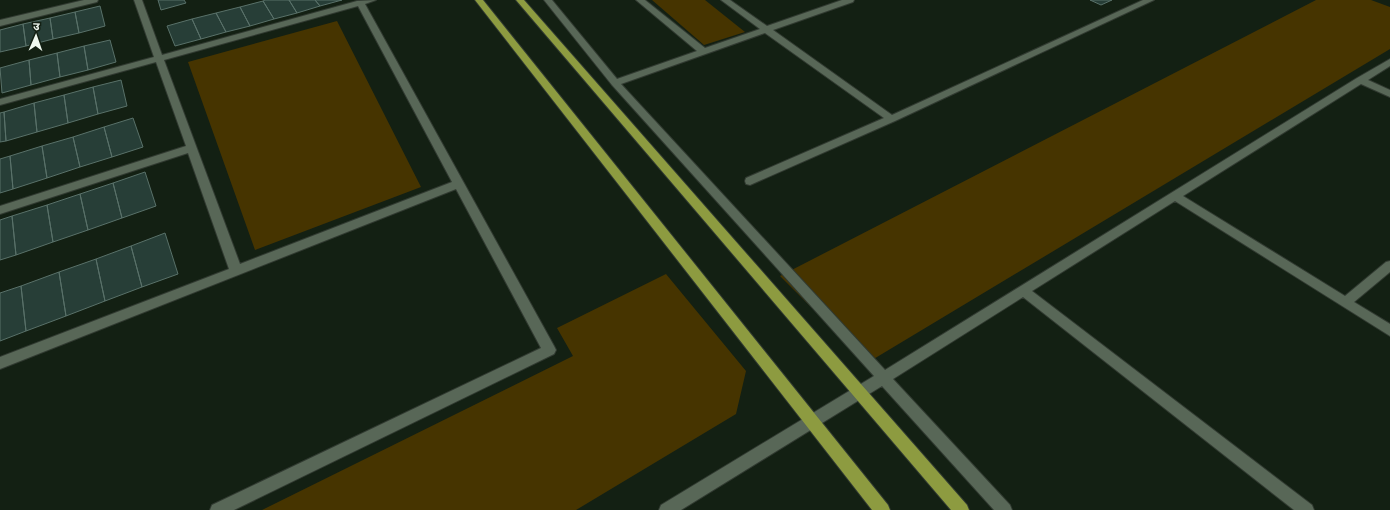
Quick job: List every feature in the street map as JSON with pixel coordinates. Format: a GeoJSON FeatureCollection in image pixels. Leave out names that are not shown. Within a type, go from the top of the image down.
{"type":"FeatureCollection","features":[{"type":"Feature","properties":{"kind":"main road"},"geometry":{"type":"LineString","coordinates":[[479,0],[882,510]]}},
{"type":"Feature","properties":{"kind":"main road"},"geometry":{"type":"LineString","coordinates":[[520,0],[961,510]]}},
{"type":"Feature","properties":{"kind":"street"},"geometry":{"type":"LineString","coordinates":[[0,23],[94,0]]}},
{"type":"Feature","properties":{"kind":"street"},"geometry":{"type":"LineString","coordinates":[[138,0],[236,271]]}},
{"type":"Feature","properties":{"kind":"street"},"geometry":{"type":"LineString","coordinates":[[0,102],[372,0]]}},
{"type":"Feature","properties":{"kind":"street"},"geometry":{"type":"LineString","coordinates":[[548,0],[615,83],[882,378],[1004,510]]}},
{"type":"Feature","properties":{"kind":"street"},"geometry":{"type":"LineString","coordinates":[[640,0],[704,52]]}},
{"type":"Feature","properties":{"kind":"street"},"geometry":{"type":"LineString","coordinates":[[725,0],[891,119]]}},
{"type":"Feature","properties":{"kind":"street"},"geometry":{"type":"LineString","coordinates":[[615,83],[850,0]]}},
{"type":"Feature","properties":{"kind":"street"},"geometry":{"type":"LineString","coordinates":[[750,181],[891,119],[1150,0]]}},
{"type":"Feature","properties":{"kind":"street"},"geometry":{"type":"LineString","coordinates":[[218,510],[549,350],[360,3]]}},
{"type":"Feature","properties":{"kind":"street"},"geometry":{"type":"LineString","coordinates":[[667,510],[812,422],[1390,62]]}},
{"type":"Feature","properties":{"kind":"street"},"geometry":{"type":"LineString","coordinates":[[1360,80],[1390,94]]}},
{"type":"Feature","properties":{"kind":"street"},"geometry":{"type":"LineString","coordinates":[[0,210],[191,148]]}},
{"type":"Feature","properties":{"kind":"street"},"geometry":{"type":"LineString","coordinates":[[0,363],[458,184]]}},
{"type":"Feature","properties":{"kind":"street"},"geometry":{"type":"LineString","coordinates":[[1175,196],[1390,331]]}},
{"type":"Feature","properties":{"kind":"street"},"geometry":{"type":"LineString","coordinates":[[1345,303],[1390,265]]}},
{"type":"Feature","properties":{"kind":"street"},"geometry":{"type":"LineString","coordinates":[[1022,290],[1306,510]]}},
{"type":"Feature","properties":{"kind":"shaded area"},"geometry":{"type":"Polygon","coordinates":[[[652,0],[705,0],[745,32],[704,45],[652,0]]]}},
{"type":"Feature","properties":{"kind":"shaded area"},"geometry":{"type":"Polygon","coordinates":[[[1316,0],[1371,0],[1390,7],[1390,49],[867,363],[780,276],[1316,0]]]}},
{"type":"Feature","properties":{"kind":"shaded area"},"geometry":{"type":"Polygon","coordinates":[[[337,21],[421,187],[255,250],[188,62],[337,21]]]}},
{"type":"Feature","properties":{"kind":"shaded area"},"geometry":{"type":"Polygon","coordinates":[[[666,274],[746,371],[736,414],[576,510],[262,510],[573,356],[557,328],[666,274]]]}},
{"type":"Feature","properties":{"kind":"building"},"geometry":{"type":"Polygon","coordinates":[[[158,0],[184,0],[186,3],[161,10],[158,0]]]}},
{"type":"Feature","properties":{"kind":"building"},"geometry":{"type":"Polygon","coordinates":[[[289,0],[297,13],[274,19],[263,1],[289,0]]]}},
{"type":"Feature","properties":{"kind":"building"},"geometry":{"type":"Polygon","coordinates":[[[289,0],[315,0],[320,6],[297,13],[289,0]]]}},
{"type":"Feature","properties":{"kind":"building"},"geometry":{"type":"Polygon","coordinates":[[[315,0],[342,0],[320,6],[315,0]]]}},
{"type":"Feature","properties":{"kind":"building"},"geometry":{"type":"Polygon","coordinates":[[[1090,0],[1112,0],[1101,5],[1090,0]]]}},
{"type":"Feature","properties":{"kind":"building"},"geometry":{"type":"Polygon","coordinates":[[[263,1],[274,19],[250,26],[240,7],[263,1]]]}},
{"type":"Feature","properties":{"kind":"building"},"geometry":{"type":"Polygon","coordinates":[[[100,6],[105,26],[79,33],[75,12],[100,6]]]}},
{"type":"Feature","properties":{"kind":"building"},"geometry":{"type":"Polygon","coordinates":[[[240,7],[250,26],[226,32],[216,13],[240,7]]]}},
{"type":"Feature","properties":{"kind":"building"},"geometry":{"type":"Polygon","coordinates":[[[75,12],[79,33],[53,39],[50,18],[75,12]]]}},
{"type":"Feature","properties":{"kind":"building"},"geometry":{"type":"Polygon","coordinates":[[[216,13],[226,32],[201,39],[192,19],[216,13]]]}},
{"type":"Feature","properties":{"kind":"building"},"geometry":{"type":"Polygon","coordinates":[[[50,18],[53,39],[26,46],[23,24],[50,18]]]}},
{"type":"Feature","properties":{"kind":"building"},"geometry":{"type":"Polygon","coordinates":[[[192,19],[201,39],[175,46],[167,26],[192,19]]]}},
{"type":"Feature","properties":{"kind":"building"},"geometry":{"type":"Polygon","coordinates":[[[23,24],[26,46],[0,52],[0,30],[23,24]]]}},
{"type":"Feature","properties":{"kind":"building"},"geometry":{"type":"Polygon","coordinates":[[[110,40],[116,62],[88,70],[84,46],[110,40]]]}},
{"type":"Feature","properties":{"kind":"building"},"geometry":{"type":"Polygon","coordinates":[[[84,46],[88,70],[60,77],[57,53],[84,46]]]}},
{"type":"Feature","properties":{"kind":"building"},"geometry":{"type":"Polygon","coordinates":[[[57,53],[60,77],[31,85],[29,60],[57,53]]]}},
{"type":"Feature","properties":{"kind":"building"},"geometry":{"type":"Polygon","coordinates":[[[29,60],[31,85],[2,93],[0,68],[29,60]]]}},
{"type":"Feature","properties":{"kind":"building"},"geometry":{"type":"Polygon","coordinates":[[[121,80],[127,106],[98,114],[93,87],[121,80]]]}},
{"type":"Feature","properties":{"kind":"building"},"geometry":{"type":"Polygon","coordinates":[[[93,87],[98,114],[68,123],[64,95],[93,87]]]}},
{"type":"Feature","properties":{"kind":"building"},"geometry":{"type":"Polygon","coordinates":[[[64,95],[68,123],[37,132],[34,103],[64,95]]]}},
{"type":"Feature","properties":{"kind":"building"},"geometry":{"type":"Polygon","coordinates":[[[34,103],[37,132],[6,141],[4,112],[34,103]]]}},
{"type":"Feature","properties":{"kind":"building"},"geometry":{"type":"Polygon","coordinates":[[[4,112],[6,141],[0,142],[0,113],[4,112]]]}},
{"type":"Feature","properties":{"kind":"building"},"geometry":{"type":"Polygon","coordinates":[[[133,118],[143,147],[112,157],[104,127],[133,118]]]}},
{"type":"Feature","properties":{"kind":"building"},"geometry":{"type":"Polygon","coordinates":[[[104,127],[112,157],[80,167],[73,137],[104,127]]]}},
{"type":"Feature","properties":{"kind":"building"},"geometry":{"type":"Polygon","coordinates":[[[73,137],[80,167],[47,178],[42,146],[73,137]]]}},
{"type":"Feature","properties":{"kind":"building"},"geometry":{"type":"Polygon","coordinates":[[[42,146],[47,178],[13,189],[10,156],[42,146]]]}},
{"type":"Feature","properties":{"kind":"building"},"geometry":{"type":"Polygon","coordinates":[[[10,156],[13,189],[0,193],[0,159],[10,156]]]}},
{"type":"Feature","properties":{"kind":"building"},"geometry":{"type":"Polygon","coordinates":[[[145,172],[156,206],[122,218],[113,183],[145,172]]]}},
{"type":"Feature","properties":{"kind":"building"},"geometry":{"type":"Polygon","coordinates":[[[113,183],[122,218],[88,230],[80,194],[113,183]]]}},
{"type":"Feature","properties":{"kind":"building"},"geometry":{"type":"Polygon","coordinates":[[[80,194],[88,230],[53,242],[47,205],[80,194]]]}},
{"type":"Feature","properties":{"kind":"building"},"geometry":{"type":"Polygon","coordinates":[[[47,205],[53,242],[16,255],[12,216],[47,205]]]}},
{"type":"Feature","properties":{"kind":"building"},"geometry":{"type":"Polygon","coordinates":[[[12,216],[16,255],[0,260],[0,220],[12,216]]]}},
{"type":"Feature","properties":{"kind":"building"},"geometry":{"type":"Polygon","coordinates":[[[165,233],[178,274],[142,287],[131,246],[165,233]]]}},
{"type":"Feature","properties":{"kind":"building"},"geometry":{"type":"Polygon","coordinates":[[[131,246],[142,287],[105,301],[96,259],[131,246]]]}},
{"type":"Feature","properties":{"kind":"building"},"geometry":{"type":"Polygon","coordinates":[[[96,259],[105,301],[66,316],[59,272],[96,259]]]}},
{"type":"Feature","properties":{"kind":"building"},"geometry":{"type":"Polygon","coordinates":[[[59,272],[66,316],[26,331],[21,286],[59,272]]]}},
{"type":"Feature","properties":{"kind":"building"},"geometry":{"type":"Polygon","coordinates":[[[21,286],[26,331],[0,341],[0,293],[21,286]]]}}]}
